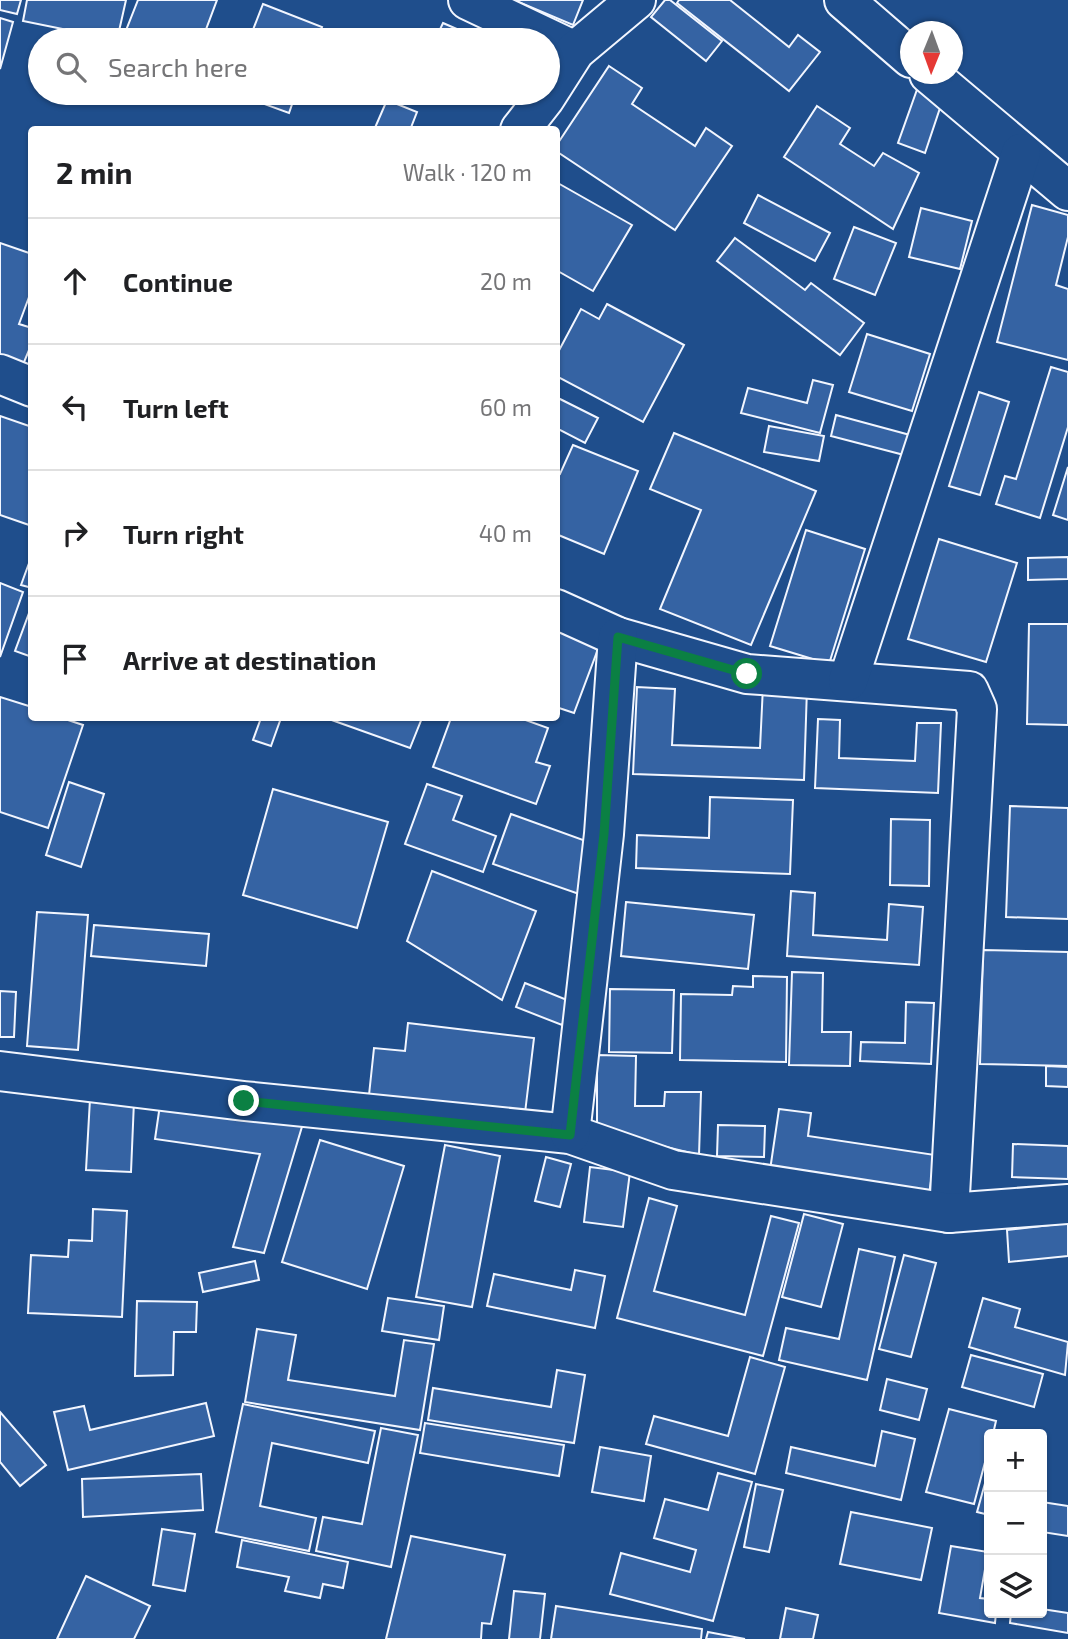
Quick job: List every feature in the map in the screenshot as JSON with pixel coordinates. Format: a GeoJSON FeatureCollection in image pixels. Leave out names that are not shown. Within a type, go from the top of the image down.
{"type":"FeatureCollection","features":[{"type":"Feature","properties":{"kind":"street"},"geometry":{"type":"LineString","coordinates":[[468,0],[527,28]]}},
{"type":"Feature","properties":{"kind":"street"},"geometry":{"type":"LineString","coordinates":[[560,74],[575,51],[636,0]]}},
{"type":"Feature","properties":{"kind":"street"},"geometry":{"type":"LineString","coordinates":[[844,0],[900,48]]}},
{"type":"Feature","properties":{"kind":"street"},"geometry":{"type":"LineString","coordinates":[[560,44],[575,51]]}},
{"type":"Feature","properties":{"kind":"street"},"geometry":{"type":"LineString","coordinates":[[941,84],[1068,191]]}},
{"type":"Feature","properties":{"kind":"street"},"geometry":{"type":"LineString","coordinates":[[523,126],[540,105]]}},
{"type":"Feature","properties":{"kind":"street"},"geometry":{"type":"LineString","coordinates":[[848,681],[1021,153]]}},
{"type":"Feature","properties":{"kind":"street"},"geometry":{"type":"LineString","coordinates":[[0,374],[28,385]]}},
{"type":"Feature","properties":{"kind":"street"},"geometry":{"type":"LineString","coordinates":[[560,611],[618,637],[747,674],[969,691],[977,709],[949,1213]]}},
{"type":"Feature","properties":{"kind":"street"},"geometry":{"type":"LineString","coordinates":[[570,1135],[604,834],[618,637]]}},
{"type":"Feature","properties":{"kind":"street"},"geometry":{"type":"LineString","coordinates":[[0,1071],[244,1101],[570,1135],[673,1170],[949,1213],[1068,1203]]}},
{"type":"Feature","properties":{"kind":"building"},"geometry":{"type":"Polygon","coordinates":[[[0,0],[21,0],[17,14],[0,10],[0,0]]]}},
{"type":"Feature","properties":{"kind":"building"},"geometry":{"type":"Polygon","coordinates":[[[27,0],[126,0],[120,28],[58,28],[23,21],[27,0]]]}},
{"type":"Feature","properties":{"kind":"building"},"geometry":{"type":"Polygon","coordinates":[[[138,0],[217,0],[206,28],[127,28],[138,0]]]}},
{"type":"Feature","properties":{"kind":"building"},"geometry":{"type":"Polygon","coordinates":[[[514,0],[583,0],[573,25],[514,0]]]}},
{"type":"Feature","properties":{"kind":"building"},"geometry":{"type":"Polygon","coordinates":[[[665,0],[670,0],[722,41],[706,61],[651,17],[665,0]]]}},
{"type":"Feature","properties":{"kind":"building"},"geometry":{"type":"Polygon","coordinates":[[[679,0],[730,0],[789,47],[798,35],[820,52],[789,91],[677,3],[679,0]]]}},
{"type":"Feature","properties":{"kind":"building"},"geometry":{"type":"Polygon","coordinates":[[[263,4],[322,27],[322,28],[254,28],[263,4]]]}},
{"type":"Feature","properties":{"kind":"building"},"geometry":{"type":"Polygon","coordinates":[[[0,18],[13,22],[0,69],[0,18]]]}},
{"type":"Feature","properties":{"kind":"building"},"geometry":{"type":"Polygon","coordinates":[[[443,23],[454,28],[441,28],[443,23]]]}},
{"type":"Feature","properties":{"kind":"building"},"geometry":{"type":"Polygon","coordinates":[[[609,66],[642,88],[632,104],[695,146],[706,128],[732,146],[675,230],[560,154],[560,140],[609,66]]]}},
{"type":"Feature","properties":{"kind":"building"},"geometry":{"type":"Polygon","coordinates":[[[919,84],[945,93],[925,153],[898,143],[919,84]]]}},
{"type":"Feature","properties":{"kind":"building"},"geometry":{"type":"Polygon","coordinates":[[[267,105],[292,105],[289,113],[267,105]]]}},
{"type":"Feature","properties":{"kind":"building"},"geometry":{"type":"Polygon","coordinates":[[[385,105],[400,105],[417,112],[412,126],[376,126],[385,105]]]}},
{"type":"Feature","properties":{"kind":"building"},"geometry":{"type":"Polygon","coordinates":[[[817,106],[850,128],[840,144],[874,166],[883,153],[919,173],[893,229],[784,157],[817,106]]]}},
{"type":"Feature","properties":{"kind":"building"},"geometry":{"type":"Polygon","coordinates":[[[560,184],[632,225],[593,291],[560,272],[560,184]]]}},
{"type":"Feature","properties":{"kind":"building"},"geometry":{"type":"Polygon","coordinates":[[[758,195],[830,233],[815,261],[744,223],[758,195]]]}},
{"type":"Feature","properties":{"kind":"building"},"geometry":{"type":"Polygon","coordinates":[[[1032,205],[1068,215],[1068,237],[1056,285],[1068,289],[1068,360],[997,342],[1032,205]]]}},
{"type":"Feature","properties":{"kind":"building"},"geometry":{"type":"Polygon","coordinates":[[[921,208],[972,221],[960,269],[909,257],[921,208]]]}},
{"type":"Feature","properties":{"kind":"building"},"geometry":{"type":"Polygon","coordinates":[[[854,227],[896,243],[875,295],[834,279],[854,227]]]}},
{"type":"Feature","properties":{"kind":"building"},"geometry":{"type":"Polygon","coordinates":[[[735,238],[805,290],[811,283],[864,323],[840,355],[717,261],[735,238]]]}},
{"type":"Feature","properties":{"kind":"building"},"geometry":{"type":"Polygon","coordinates":[[[0,243],[28,253],[28,300],[19,324],[28,327],[28,353],[22,367],[0,359],[0,243]]]}},
{"type":"Feature","properties":{"kind":"building"},"geometry":{"type":"Polygon","coordinates":[[[607,304],[684,345],[643,422],[560,378],[560,348],[581,309],[599,319],[607,304]]]}},
{"type":"Feature","properties":{"kind":"building"},"geometry":{"type":"Polygon","coordinates":[[[867,334],[930,354],[912,411],[849,392],[867,334]]]}},
{"type":"Feature","properties":{"kind":"building"},"geometry":{"type":"Polygon","coordinates":[[[1051,367],[1068,372],[1068,427],[1040,518],[996,504],[1005,476],[1016,479],[1051,367]]]}},
{"type":"Feature","properties":{"kind":"building"},"geometry":{"type":"Polygon","coordinates":[[[813,380],[833,385],[820,433],[741,413],[748,388],[807,403],[813,380]]]}},
{"type":"Feature","properties":{"kind":"building"},"geometry":{"type":"Polygon","coordinates":[[[979,392],[1009,402],[980,495],[949,486],[979,392]]]}},
{"type":"Feature","properties":{"kind":"building"},"geometry":{"type":"Polygon","coordinates":[[[560,399],[598,418],[585,443],[560,430],[560,399]]]}},
{"type":"Feature","properties":{"kind":"building"},"geometry":{"type":"Polygon","coordinates":[[[836,415],[910,435],[904,455],[831,436],[836,415]]]}},
{"type":"Feature","properties":{"kind":"building"},"geometry":{"type":"Polygon","coordinates":[[[0,416],[28,426],[28,525],[0,515],[0,416]]]}},
{"type":"Feature","properties":{"kind":"building"},"geometry":{"type":"Polygon","coordinates":[[[769,426],[824,436],[819,461],[764,452],[769,426]]]}},
{"type":"Feature","properties":{"kind":"building"},"geometry":{"type":"Polygon","coordinates":[[[674,433],[816,491],[751,645],[660,609],[701,510],[650,489],[674,433]]]}},
{"type":"Feature","properties":{"kind":"building"},"geometry":{"type":"Polygon","coordinates":[[[573,445],[638,471],[604,554],[560,536],[560,474],[573,445]]]}},
{"type":"Feature","properties":{"kind":"building"},"geometry":{"type":"Polygon","coordinates":[[[1068,467],[1068,520],[1053,515],[1068,467]]]}},
{"type":"Feature","properties":{"kind":"building"},"geometry":{"type":"Polygon","coordinates":[[[806,530],[865,549],[829,664],[770,646],[806,530]]]}},
{"type":"Feature","properties":{"kind":"building"},"geometry":{"type":"Polygon","coordinates":[[[939,539],[1017,563],[986,662],[908,639],[939,539]]]}},
{"type":"Feature","properties":{"kind":"building"},"geometry":{"type":"Polygon","coordinates":[[[1068,557],[1068,579],[1028,580],[1028,558],[1068,557]]]}},
{"type":"Feature","properties":{"kind":"building"},"geometry":{"type":"Polygon","coordinates":[[[28,566],[28,587],[21,585],[28,566]]]}},
{"type":"Feature","properties":{"kind":"building"},"geometry":{"type":"Polygon","coordinates":[[[0,583],[23,592],[0,657],[0,583]]]}},
{"type":"Feature","properties":{"kind":"building"},"geometry":{"type":"Polygon","coordinates":[[[28,616],[28,656],[15,651],[28,616]]]}},
{"type":"Feature","properties":{"kind":"building"},"geometry":{"type":"Polygon","coordinates":[[[1029,624],[1068,624],[1068,725],[1027,724],[1029,624]]]}},
{"type":"Feature","properties":{"kind":"building"},"geometry":{"type":"Polygon","coordinates":[[[560,626],[601,641],[574,713],[560,708],[560,626]]]}},
{"type":"Feature","properties":{"kind":"building"},"geometry":{"type":"Polygon","coordinates":[[[763,686],[807,688],[804,780],[633,774],[637,687],[675,689],[672,745],[760,748],[763,686]]]}},
{"type":"Feature","properties":{"kind":"building"},"geometry":{"type":"Polygon","coordinates":[[[0,697],[28,706],[28,721],[71,721],[83,725],[48,828],[0,812],[0,697]]]}},
{"type":"Feature","properties":{"kind":"building"},"geometry":{"type":"Polygon","coordinates":[[[818,719],[840,720],[839,758],[915,761],[917,723],[941,723],[938,793],[815,788],[818,719]]]}},
{"type":"Feature","properties":{"kind":"building"},"geometry":{"type":"Polygon","coordinates":[[[260,721],[280,721],[271,746],[253,740],[260,721]]]}},
{"type":"Feature","properties":{"kind":"building"},"geometry":{"type":"Polygon","coordinates":[[[334,721],[421,721],[410,748],[334,721]]]}},
{"type":"Feature","properties":{"kind":"building"},"geometry":{"type":"Polygon","coordinates":[[[450,721],[528,721],[548,728],[536,762],[550,766],[536,804],[433,767],[450,721]]]}},
{"type":"Feature","properties":{"kind":"building"},"geometry":{"type":"Polygon","coordinates":[[[69,782],[104,794],[81,867],[46,855],[69,782]]]}},
{"type":"Feature","properties":{"kind":"building"},"geometry":{"type":"Polygon","coordinates":[[[427,784],[462,796],[453,820],[496,836],[483,872],[405,844],[427,784]]]}},
{"type":"Feature","properties":{"kind":"building"},"geometry":{"type":"Polygon","coordinates":[[[273,789],[388,822],[357,928],[243,895],[273,789]]]}},
{"type":"Feature","properties":{"kind":"building"},"geometry":{"type":"Polygon","coordinates":[[[710,797],[793,800],[790,874],[636,868],[637,835],[709,838],[710,797]]]}},
{"type":"Feature","properties":{"kind":"building"},"geometry":{"type":"Polygon","coordinates":[[[1010,806],[1068,808],[1068,919],[1006,917],[1010,806]]]}},
{"type":"Feature","properties":{"kind":"building"},"geometry":{"type":"Polygon","coordinates":[[[511,814],[597,845],[579,894],[493,864],[511,814]]]}},
{"type":"Feature","properties":{"kind":"building"},"geometry":{"type":"Polygon","coordinates":[[[891,819],[930,820],[929,886],[890,885],[891,819]]]}},
{"type":"Feature","properties":{"kind":"building"},"geometry":{"type":"Polygon","coordinates":[[[432,871],[536,911],[502,1000],[407,941],[432,871]]]}},
{"type":"Feature","properties":{"kind":"building"},"geometry":{"type":"Polygon","coordinates":[[[791,891],[815,893],[813,935],[887,940],[889,904],[923,907],[919,965],[787,956],[791,891]]]}},
{"type":"Feature","properties":{"kind":"building"},"geometry":{"type":"Polygon","coordinates":[[[626,902],[754,915],[748,969],[621,956],[626,902]]]}},
{"type":"Feature","properties":{"kind":"building"},"geometry":{"type":"Polygon","coordinates":[[[37,912],[88,915],[78,1050],[27,1046],[37,912]]]}},
{"type":"Feature","properties":{"kind":"building"},"geometry":{"type":"Polygon","coordinates":[[[94,925],[209,934],[206,966],[91,956],[94,925]]]}},
{"type":"Feature","properties":{"kind":"building"},"geometry":{"type":"Polygon","coordinates":[[[983,950],[1068,952],[1068,1066],[980,1064],[983,950]]]}},
{"type":"Feature","properties":{"kind":"building"},"geometry":{"type":"Polygon","coordinates":[[[792,972],[823,973],[822,1032],[851,1032],[850,1066],[789,1065],[792,972]]]}},
{"type":"Feature","properties":{"kind":"building"},"geometry":{"type":"Polygon","coordinates":[[[753,976],[787,977],[786,1062],[680,1060],[681,994],[732,995],[733,986],[753,987],[753,976]]]}},
{"type":"Feature","properties":{"kind":"building"},"geometry":{"type":"Polygon","coordinates":[[[525,983],[572,1002],[562,1025],[516,1007],[525,983]]]}},
{"type":"Feature","properties":{"kind":"building"},"geometry":{"type":"Polygon","coordinates":[[[610,989],[674,990],[672,1053],[609,1052],[610,989]]]}},
{"type":"Feature","properties":{"kind":"building"},"geometry":{"type":"Polygon","coordinates":[[[0,991],[16,992],[14,1037],[0,1037],[0,991]]]}},
{"type":"Feature","properties":{"kind":"building"},"geometry":{"type":"Polygon","coordinates":[[[906,1002],[934,1003],[931,1064],[860,1061],[861,1042],[905,1043],[906,1002]]]}},
{"type":"Feature","properties":{"kind":"building"},"geometry":{"type":"Polygon","coordinates":[[[408,1023],[534,1038],[525,1113],[369,1095],[374,1048],[405,1051],[408,1023]]]}},
{"type":"Feature","properties":{"kind":"building"},"geometry":{"type":"Polygon","coordinates":[[[597,1055],[636,1056],[635,1106],[664,1106],[665,1092],[701,1092],[699,1155],[597,1130],[597,1055]]]}},
{"type":"Feature","properties":{"kind":"building"},"geometry":{"type":"Polygon","coordinates":[[[1046,1066],[1068,1067],[1068,1087],[1046,1086],[1046,1066]]]}},
{"type":"Feature","properties":{"kind":"building"},"geometry":{"type":"Polygon","coordinates":[[[161,1098],[304,1120],[264,1253],[233,1247],[260,1154],[155,1139],[161,1098]]]}},
{"type":"Feature","properties":{"kind":"building"},"geometry":{"type":"Polygon","coordinates":[[[90,1099],[134,1101],[131,1172],[86,1170],[90,1099]]]}},
{"type":"Feature","properties":{"kind":"building"},"geometry":{"type":"Polygon","coordinates":[[[779,1109],[811,1113],[808,1136],[935,1155],[928,1201],[769,1177],[779,1109]]]}},
{"type":"Feature","properties":{"kind":"building"},"geometry":{"type":"Polygon","coordinates":[[[718,1125],[765,1126],[764,1157],[717,1156],[718,1125]]]}},
{"type":"Feature","properties":{"kind":"building"},"geometry":{"type":"Polygon","coordinates":[[[320,1140],[404,1166],[367,1289],[282,1262],[320,1140]]]}},
{"type":"Feature","properties":{"kind":"building"},"geometry":{"type":"Polygon","coordinates":[[[1013,1144],[1068,1146],[1068,1179],[1012,1177],[1013,1144]]]}},
{"type":"Feature","properties":{"kind":"building"},"geometry":{"type":"Polygon","coordinates":[[[445,1145],[500,1156],[472,1307],[416,1297],[445,1145]]]}},
{"type":"Feature","properties":{"kind":"building"},"geometry":{"type":"Polygon","coordinates":[[[546,1157],[571,1164],[560,1207],[535,1201],[546,1157]]]}},
{"type":"Feature","properties":{"kind":"building"},"geometry":{"type":"Polygon","coordinates":[[[590,1167],[630,1172],[623,1227],[584,1222],[590,1167]]]}},
{"type":"Feature","properties":{"kind":"building"},"geometry":{"type":"Polygon","coordinates":[[[649,1198],[677,1206],[654,1291],[745,1315],[771,1216],[799,1223],[763,1356],[617,1318],[649,1198]]]}},
{"type":"Feature","properties":{"kind":"building"},"geometry":{"type":"Polygon","coordinates":[[[93,1209],[127,1211],[122,1317],[28,1313],[31,1255],[68,1257],[69,1240],[92,1241],[93,1209]]]}},
{"type":"Feature","properties":{"kind":"building"},"geometry":{"type":"Polygon","coordinates":[[[804,1214],[843,1224],[821,1307],[782,1297],[804,1214]]]}},
{"type":"Feature","properties":{"kind":"building"},"geometry":{"type":"Polygon","coordinates":[[[1068,1223],[1068,1256],[1009,1262],[1007,1230],[1068,1223]]]}},
{"type":"Feature","properties":{"kind":"building"},"geometry":{"type":"Polygon","coordinates":[[[859,1249],[895,1257],[867,1380],[779,1360],[786,1328],[839,1339],[859,1249]]]}},
{"type":"Feature","properties":{"kind":"building"},"geometry":{"type":"Polygon","coordinates":[[[904,1255],[936,1263],[911,1357],[879,1349],[904,1255]]]}},
{"type":"Feature","properties":{"kind":"building"},"geometry":{"type":"Polygon","coordinates":[[[255,1261],[259,1280],[203,1292],[199,1273],[255,1261]]]}},
{"type":"Feature","properties":{"kind":"building"},"geometry":{"type":"Polygon","coordinates":[[[575,1270],[605,1276],[595,1328],[487,1306],[494,1274],[571,1290],[575,1270]]]}},
{"type":"Feature","properties":{"kind":"building"},"geometry":{"type":"Polygon","coordinates":[[[388,1298],[444,1306],[439,1340],[382,1331],[388,1298]]]}},
{"type":"Feature","properties":{"kind":"building"},"geometry":{"type":"Polygon","coordinates":[[[983,1298],[1020,1309],[1015,1327],[1068,1342],[1065,1375],[969,1347],[983,1298]]]}},
{"type":"Feature","properties":{"kind":"building"},"geometry":{"type":"Polygon","coordinates":[[[137,1301],[197,1302],[196,1332],[174,1332],[173,1375],[135,1376],[137,1301]]]}},
{"type":"Feature","properties":{"kind":"building"},"geometry":{"type":"Polygon","coordinates":[[[257,1329],[296,1335],[288,1380],[395,1396],[404,1340],[434,1344],[420,1430],[245,1402],[257,1329]]]}},
{"type":"Feature","properties":{"kind":"building"},"geometry":{"type":"Polygon","coordinates":[[[971,1355],[1043,1374],[1034,1407],[962,1387],[971,1355]]]}},
{"type":"Feature","properties":{"kind":"building"},"geometry":{"type":"Polygon","coordinates":[[[750,1357],[785,1367],[755,1474],[646,1444],[654,1416],[728,1436],[750,1357]]]}},
{"type":"Feature","properties":{"kind":"building"},"geometry":{"type":"Polygon","coordinates":[[[557,1370],[585,1375],[574,1443],[428,1420],[433,1388],[551,1407],[557,1370]]]}},
{"type":"Feature","properties":{"kind":"building"},"geometry":{"type":"Polygon","coordinates":[[[887,1379],[927,1389],[919,1420],[880,1410],[887,1379]]]}},
{"type":"Feature","properties":{"kind":"building"},"geometry":{"type":"Polygon","coordinates":[[[206,1403],[214,1436],[68,1470],[54,1412],[84,1406],[90,1430],[206,1403]]]}},
{"type":"Feature","properties":{"kind":"building"},"geometry":{"type":"Polygon","coordinates":[[[243,1404],[375,1431],[368,1463],[272,1443],[260,1506],[316,1518],[309,1551],[216,1532],[243,1404]]]}},
{"type":"Feature","properties":{"kind":"building"},"geometry":{"type":"Polygon","coordinates":[[[949,1409],[996,1421],[994,1429],[984,1429],[984,1466],[974,1504],[926,1492],[949,1409]]]}},
{"type":"Feature","properties":{"kind":"building"},"geometry":{"type":"Polygon","coordinates":[[[0,1412],[46,1465],[20,1486],[0,1462],[0,1412]]]}},
{"type":"Feature","properties":{"kind":"building"},"geometry":{"type":"Polygon","coordinates":[[[425,1423],[564,1445],[559,1476],[420,1453],[425,1423]]]}},
{"type":"Feature","properties":{"kind":"building"},"geometry":{"type":"Polygon","coordinates":[[[381,1428],[418,1435],[391,1567],[316,1551],[323,1517],[362,1524],[381,1428]]]}},
{"type":"Feature","properties":{"kind":"building"},"geometry":{"type":"Polygon","coordinates":[[[882,1431],[915,1439],[901,1500],[786,1473],[791,1447],[875,1466],[882,1431]]]}},
{"type":"Feature","properties":{"kind":"building"},"geometry":{"type":"Polygon","coordinates":[[[600,1447],[651,1456],[644,1501],[592,1492],[600,1447]]]}},
{"type":"Feature","properties":{"kind":"building"},"geometry":{"type":"Polygon","coordinates":[[[718,1473],[752,1482],[713,1621],[610,1594],[621,1553],[690,1572],[696,1550],[654,1538],[665,1499],[708,1510],[718,1473]]]}},
{"type":"Feature","properties":{"kind":"building"},"geometry":{"type":"Polygon","coordinates":[[[201,1474],[203,1510],[83,1517],[82,1479],[201,1474]]]}},
{"type":"Feature","properties":{"kind":"building"},"geometry":{"type":"Polygon","coordinates":[[[756,1484],[783,1490],[769,1552],[744,1547],[756,1484]]]}},
{"type":"Feature","properties":{"kind":"building"},"geometry":{"type":"Polygon","coordinates":[[[984,1487],[984,1514],[977,1512],[984,1487]]]}},
{"type":"Feature","properties":{"kind":"building"},"geometry":{"type":"Polygon","coordinates":[[[1047,1503],[1068,1506],[1068,1536],[1047,1533],[1047,1503]]]}},
{"type":"Feature","properties":{"kind":"building"},"geometry":{"type":"Polygon","coordinates":[[[851,1512],[932,1528],[921,1580],[840,1564],[851,1512]]]}},
{"type":"Feature","properties":{"kind":"building"},"geometry":{"type":"Polygon","coordinates":[[[162,1529],[195,1534],[185,1591],[153,1585],[162,1529]]]}},
{"type":"Feature","properties":{"kind":"building"},"geometry":{"type":"Polygon","coordinates":[[[411,1536],[505,1555],[491,1624],[482,1623],[481,1639],[386,1639],[411,1536]]]}},
{"type":"Feature","properties":{"kind":"building"},"geometry":{"type":"Polygon","coordinates":[[[242,1540],[348,1562],[343,1588],[323,1584],[320,1598],[285,1591],[289,1577],[237,1567],[242,1540]]]}},
{"type":"Feature","properties":{"kind":"building"},"geometry":{"type":"Polygon","coordinates":[[[951,1546],[984,1551],[980,1598],[984,1598],[984,1618],[996,1618],[995,1623],[939,1613],[951,1546]]]}},
{"type":"Feature","properties":{"kind":"building"},"geometry":{"type":"Polygon","coordinates":[[[86,1576],[150,1606],[134,1639],[57,1639],[86,1576]]]}},
{"type":"Feature","properties":{"kind":"building"},"geometry":{"type":"Polygon","coordinates":[[[514,1591],[545,1594],[540,1639],[509,1639],[514,1591]]]}},
{"type":"Feature","properties":{"kind":"building"},"geometry":{"type":"Polygon","coordinates":[[[556,1606],[702,1629],[701,1639],[551,1639],[556,1606]]]}},
{"type":"Feature","properties":{"kind":"building"},"geometry":{"type":"Polygon","coordinates":[[[786,1608],[818,1615],[813,1639],[780,1639],[786,1608]]]}},
{"type":"Feature","properties":{"kind":"building"},"geometry":{"type":"Polygon","coordinates":[[[1047,1610],[1068,1613],[1068,1633],[1010,1623],[1010,1618],[1047,1618],[1047,1610]]]}},
{"type":"Feature","properties":{"kind":"building"},"geometry":{"type":"Polygon","coordinates":[[[708,1632],[745,1639],[706,1639],[708,1632]]]}},
{"type":"Feature","properties":{"kind":"route"},"geometry":{"type":"LineString","coordinates":[[244,1101],[570,1135],[604,834],[618,637],[747,674]]}}]}
